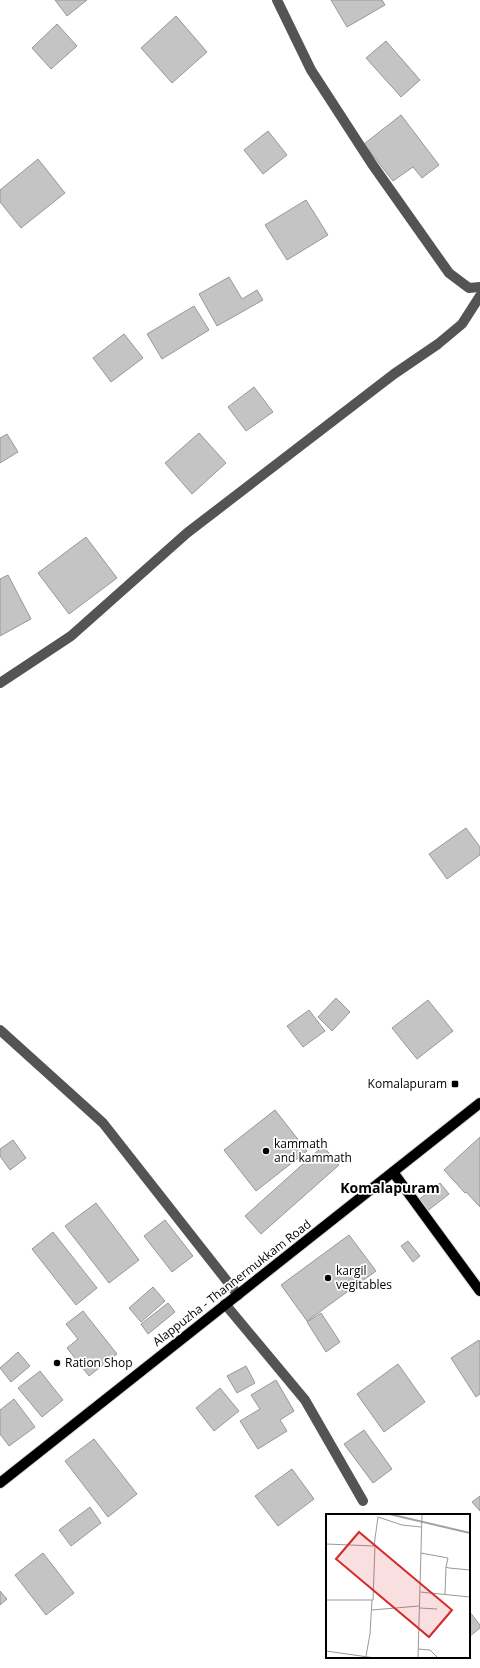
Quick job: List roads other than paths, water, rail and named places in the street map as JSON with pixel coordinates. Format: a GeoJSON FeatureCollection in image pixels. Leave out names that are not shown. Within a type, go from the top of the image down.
{"type":"FeatureCollection","features":[{"type":"Feature","properties":{"kind":"main road","name":"Alappuzha - Thannermukkam Road"},"geometry":{"type":"LineString","coordinates":[[0,1483],[480,1103]]}},
{"type":"Feature","properties":{"kind":"main road"},"geometry":{"type":"LineString","coordinates":[[393,1172],[480,1291]]}},
{"type":"Feature","properties":{"kind":"street"},"geometry":{"type":"LineString","coordinates":[[277,0],[311,70],[372,164],[449,273],[469,288],[480,287]]}},
{"type":"Feature","properties":{"kind":"street"},"geometry":{"type":"LineString","coordinates":[[0,683],[71,636],[187,533],[382,384],[438,344],[462,324],[480,296]]}},
{"type":"Feature","properties":{"kind":"street"},"geometry":{"type":"LineString","coordinates":[[0,1030],[102,1122],[238,1295]]}},
{"type":"Feature","properties":{"kind":"street"},"geometry":{"type":"LineString","coordinates":[[225,1304],[305,1400],[363,1501]]}},
{"type":"Feature","properties":{"kind":"place","name":"Komalapuram"},"geometry":{"type":"Point","coordinates":[455,1084]}},
{"type":"Feature","properties":{"kind":"place","name":"kammath and kammath"},"geometry":{"type":"Point","coordinates":[266,1151]}},
{"type":"Feature","properties":{"kind":"place","name":"kargil vegitables"},"geometry":{"type":"Point","coordinates":[328,1278]}},
{"type":"Feature","properties":{"kind":"place","name":"Ration Shop"},"geometry":{"type":"Point","coordinates":[57,1363]}},
{"type":"Feature","properties":{"kind":"district","name":"Komalapuram"},"geometry":{"type":"Point","coordinates":[390,1188]}}]}
